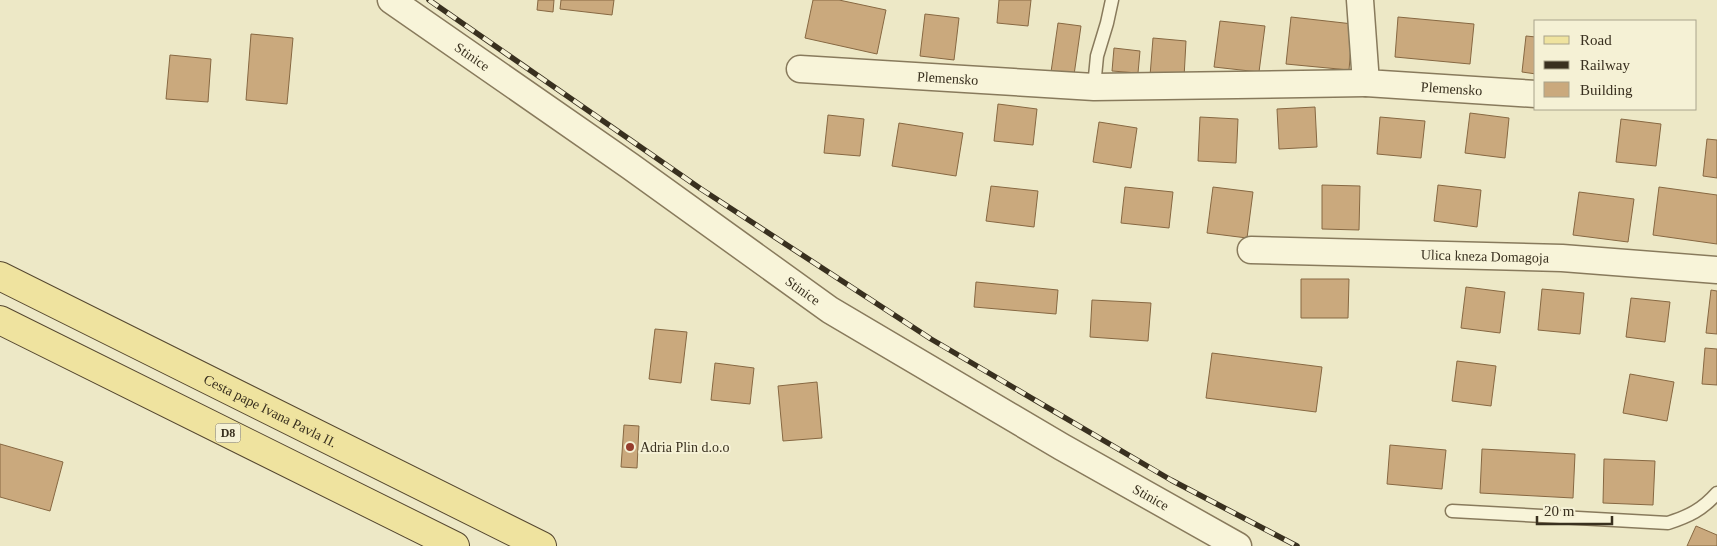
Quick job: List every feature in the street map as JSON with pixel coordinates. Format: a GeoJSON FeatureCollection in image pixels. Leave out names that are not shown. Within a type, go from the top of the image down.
{"type":"FeatureCollection","features":[{"type":"Feature","properties":{"kind":"main road","name":"Cesta pape Ivana Pavla II."},"geometry":{"type":"LineString","coordinates":[[0,276],[542,546]]}},
{"type":"Feature","properties":{"kind":"main road","name":"D8"},"geometry":{"type":"LineString","coordinates":[[0,320],[455,546]]}},
{"type":"Feature","properties":{"kind":"street","name":"Stinice"},"geometry":{"type":"LineString","coordinates":[[390,0],[630,166],[830,310],[1062,446],[1238,546]]}},
{"type":"Feature","properties":{"kind":"street"},"geometry":{"type":"LineString","coordinates":[[1360,0],[1366,84]]}},
{"type":"Feature","properties":{"kind":"street","name":"Plemensko"},"geometry":{"type":"LineString","coordinates":[[800,69],[1094,88],[1366,84],[1534,94]]}},
{"type":"Feature","properties":{"kind":"street","name":"Ulica kneza Domagoja"},"geometry":{"type":"LineString","coordinates":[[1251,250],[1562,258],[1717,270]]}},
{"type":"Feature","properties":{"kind":"lane"},"geometry":{"type":"LineString","coordinates":[[1094,88],[1097,56],[1108,23],[1112,0]]}},
{"type":"Feature","properties":{"kind":"lane"},"geometry":{"type":"LineString","coordinates":[[1452,511],[1668,523],[1690,516],[1709,502],[1717,493]]}},
{"type":"Feature","properties":{"kind":"building"},"geometry":{"type":"Polygon","coordinates":[[[538,0],[554,0],[553,12],[537,10],[538,0]]]}},
{"type":"Feature","properties":{"kind":"building"},"geometry":{"type":"Polygon","coordinates":[[[561,0],[614,0],[612,15],[560,9],[561,0]]]}},
{"type":"Feature","properties":{"kind":"building"},"geometry":{"type":"Polygon","coordinates":[[[813,0],[839,0],[886,10],[877,54],[805,38],[813,0]]]}},
{"type":"Feature","properties":{"kind":"building"},"geometry":{"type":"Polygon","coordinates":[[[999,0],[1031,0],[1028,26],[997,23],[999,0]]]}},
{"type":"Feature","properties":{"kind":"building"},"geometry":{"type":"Polygon","coordinates":[[[925,14],[959,18],[954,60],[920,56],[925,14]]]}},
{"type":"Feature","properties":{"kind":"building"},"geometry":{"type":"Polygon","coordinates":[[[1291,17],[1353,24],[1349,70],[1286,64],[1291,17]]]}},
{"type":"Feature","properties":{"kind":"building"},"geometry":{"type":"Polygon","coordinates":[[[1398,17],[1474,24],[1470,64],[1395,57],[1398,17]]]}},
{"type":"Feature","properties":{"kind":"building"},"geometry":{"type":"Polygon","coordinates":[[[1220,21],[1265,26],[1259,72],[1214,67],[1220,21]]]}},
{"type":"Feature","properties":{"kind":"building"},"geometry":{"type":"Polygon","coordinates":[[[1058,23],[1081,26],[1074,75],[1051,72],[1058,23]]]}},
{"type":"Feature","properties":{"kind":"building"},"geometry":{"type":"Polygon","coordinates":[[[251,34],[293,38],[287,104],[246,100],[251,34]]]}},
{"type":"Feature","properties":{"kind":"building"},"geometry":{"type":"Polygon","coordinates":[[[1526,36],[1534,37],[1534,74],[1522,72],[1526,36]]]}},
{"type":"Feature","properties":{"kind":"building"},"geometry":{"type":"Polygon","coordinates":[[[1153,38],[1186,41],[1184,78],[1150,76],[1153,38]]]}},
{"type":"Feature","properties":{"kind":"building"},"geometry":{"type":"Polygon","coordinates":[[[1114,48],[1140,51],[1138,73],[1112,71],[1114,48]]]}},
{"type":"Feature","properties":{"kind":"building"},"geometry":{"type":"Polygon","coordinates":[[[170,55],[211,59],[208,102],[166,99],[170,55]]]}},
{"type":"Feature","properties":{"kind":"building"},"geometry":{"type":"Polygon","coordinates":[[[998,104],[1037,109],[1033,145],[994,141],[998,104]]]}},
{"type":"Feature","properties":{"kind":"building"},"geometry":{"type":"Polygon","coordinates":[[[1315,107],[1317,147],[1279,149],[1277,109],[1315,107]]]}},
{"type":"Feature","properties":{"kind":"building"},"geometry":{"type":"Polygon","coordinates":[[[1470,113],[1509,118],[1505,158],[1465,153],[1470,113]]]}},
{"type":"Feature","properties":{"kind":"building"},"geometry":{"type":"Polygon","coordinates":[[[828,115],[864,119],[860,156],[824,153],[828,115]]]}},
{"type":"Feature","properties":{"kind":"building"},"geometry":{"type":"Polygon","coordinates":[[[1200,117],[1238,119],[1236,163],[1198,161],[1200,117]]]}},
{"type":"Feature","properties":{"kind":"building"},"geometry":{"type":"Polygon","coordinates":[[[1380,117],[1425,121],[1421,158],[1377,154],[1380,117]]]}},
{"type":"Feature","properties":{"kind":"building"},"geometry":{"type":"Polygon","coordinates":[[[1621,119],[1661,124],[1656,166],[1616,162],[1621,119]]]}},
{"type":"Feature","properties":{"kind":"building"},"geometry":{"type":"Polygon","coordinates":[[[1099,122],[1137,128],[1131,168],[1093,162],[1099,122]]]}},
{"type":"Feature","properties":{"kind":"building"},"geometry":{"type":"Polygon","coordinates":[[[899,123],[963,133],[956,176],[892,166],[899,123]]]}},
{"type":"Feature","properties":{"kind":"building"},"geometry":{"type":"Polygon","coordinates":[[[1707,139],[1717,140],[1717,178],[1703,176],[1707,139]]]}},
{"type":"Feature","properties":{"kind":"building"},"geometry":{"type":"Polygon","coordinates":[[[1322,185],[1360,186],[1359,230],[1322,229],[1322,185]]]}},
{"type":"Feature","properties":{"kind":"building"},"geometry":{"type":"Polygon","coordinates":[[[1438,185],[1481,190],[1477,227],[1434,221],[1438,185]]]}},
{"type":"Feature","properties":{"kind":"building"},"geometry":{"type":"Polygon","coordinates":[[[991,186],[1038,191],[1034,227],[986,221],[991,186]]]}},
{"type":"Feature","properties":{"kind":"building"},"geometry":{"type":"Polygon","coordinates":[[[1125,187],[1173,192],[1169,228],[1121,223],[1125,187]]]}},
{"type":"Feature","properties":{"kind":"building"},"geometry":{"type":"Polygon","coordinates":[[[1213,187],[1253,192],[1247,238],[1207,233],[1213,187]]]}},
{"type":"Feature","properties":{"kind":"building"},"geometry":{"type":"Polygon","coordinates":[[[1659,187],[1717,195],[1717,244],[1653,235],[1659,187]]]}},
{"type":"Feature","properties":{"kind":"building"},"geometry":{"type":"Polygon","coordinates":[[[1579,192],[1634,199],[1628,242],[1573,235],[1579,192]]]}},
{"type":"Feature","properties":{"kind":"building"},"geometry":{"type":"Polygon","coordinates":[[[1301,279],[1349,279],[1348,318],[1301,318],[1301,279]]]}},
{"type":"Feature","properties":{"kind":"building"},"geometry":{"type":"Polygon","coordinates":[[[976,282],[1058,290],[1056,314],[974,307],[976,282]]]}},
{"type":"Feature","properties":{"kind":"building"},"geometry":{"type":"Polygon","coordinates":[[[1466,287],[1505,292],[1500,333],[1461,328],[1466,287]]]}},
{"type":"Feature","properties":{"kind":"building"},"geometry":{"type":"Polygon","coordinates":[[[1542,289],[1584,293],[1580,334],[1538,330],[1542,289]]]}},
{"type":"Feature","properties":{"kind":"building"},"geometry":{"type":"Polygon","coordinates":[[[1711,290],[1717,291],[1717,334],[1706,333],[1711,290]]]}},
{"type":"Feature","properties":{"kind":"building"},"geometry":{"type":"Polygon","coordinates":[[[1631,298],[1670,302],[1665,342],[1626,337],[1631,298]]]}},
{"type":"Feature","properties":{"kind":"building"},"geometry":{"type":"Polygon","coordinates":[[[1092,300],[1151,303],[1148,341],[1090,337],[1092,300]]]}},
{"type":"Feature","properties":{"kind":"building"},"geometry":{"type":"Polygon","coordinates":[[[655,329],[687,332],[681,383],[649,379],[655,329]]]}},
{"type":"Feature","properties":{"kind":"building"},"geometry":{"type":"Polygon","coordinates":[[[1705,348],[1717,349],[1717,385],[1702,384],[1705,348]]]}},
{"type":"Feature","properties":{"kind":"building"},"geometry":{"type":"Polygon","coordinates":[[[1212,353],[1322,367],[1316,412],[1206,398],[1212,353]]]}},
{"type":"Feature","properties":{"kind":"building"},"geometry":{"type":"Polygon","coordinates":[[[1457,361],[1496,366],[1491,406],[1452,401],[1457,361]]]}},
{"type":"Feature","properties":{"kind":"building"},"geometry":{"type":"Polygon","coordinates":[[[715,363],[754,368],[750,404],[711,400],[715,363]]]}},
{"type":"Feature","properties":{"kind":"building"},"geometry":{"type":"Polygon","coordinates":[[[1630,374],[1674,382],[1667,421],[1623,413],[1630,374]]]}},
{"type":"Feature","properties":{"kind":"building"},"geometry":{"type":"Polygon","coordinates":[[[817,382],[822,438],[783,441],[778,386],[817,382]]]}},
{"type":"Feature","properties":{"kind":"building","name":"Adria Plin d.o.o"},"geometry":{"type":"Polygon","coordinates":[[[624,425],[639,426],[637,468],[621,467],[624,425]]]}},
{"type":"Feature","properties":{"kind":"building"},"geometry":{"type":"Polygon","coordinates":[[[0,444],[63,462],[50,511],[0,497],[0,444]]]}},
{"type":"Feature","properties":{"kind":"building"},"geometry":{"type":"Polygon","coordinates":[[[1390,445],[1446,450],[1442,489],[1387,484],[1390,445]]]}},
{"type":"Feature","properties":{"kind":"building"},"geometry":{"type":"Polygon","coordinates":[[[1482,449],[1575,454],[1573,498],[1480,493],[1482,449]]]}},
{"type":"Feature","properties":{"kind":"building"},"geometry":{"type":"Polygon","coordinates":[[[1604,459],[1655,461],[1653,505],[1603,503],[1604,459]]]}},
{"type":"Feature","properties":{"kind":"building"},"geometry":{"type":"Polygon","coordinates":[[[1696,526],[1717,535],[1717,546],[1687,546],[1696,526]]]}},
{"type":"Feature","properties":{"kind":"railway"},"geometry":{"type":"LineString","coordinates":[[429,0],[701,189],[931,339],[1171,480],[1297,546]]}},
{"type":"Feature","properties":{"kind":"place","name":"Adria Plin d.o.o"},"geometry":{"type":"Point","coordinates":[630,447]}}]}
